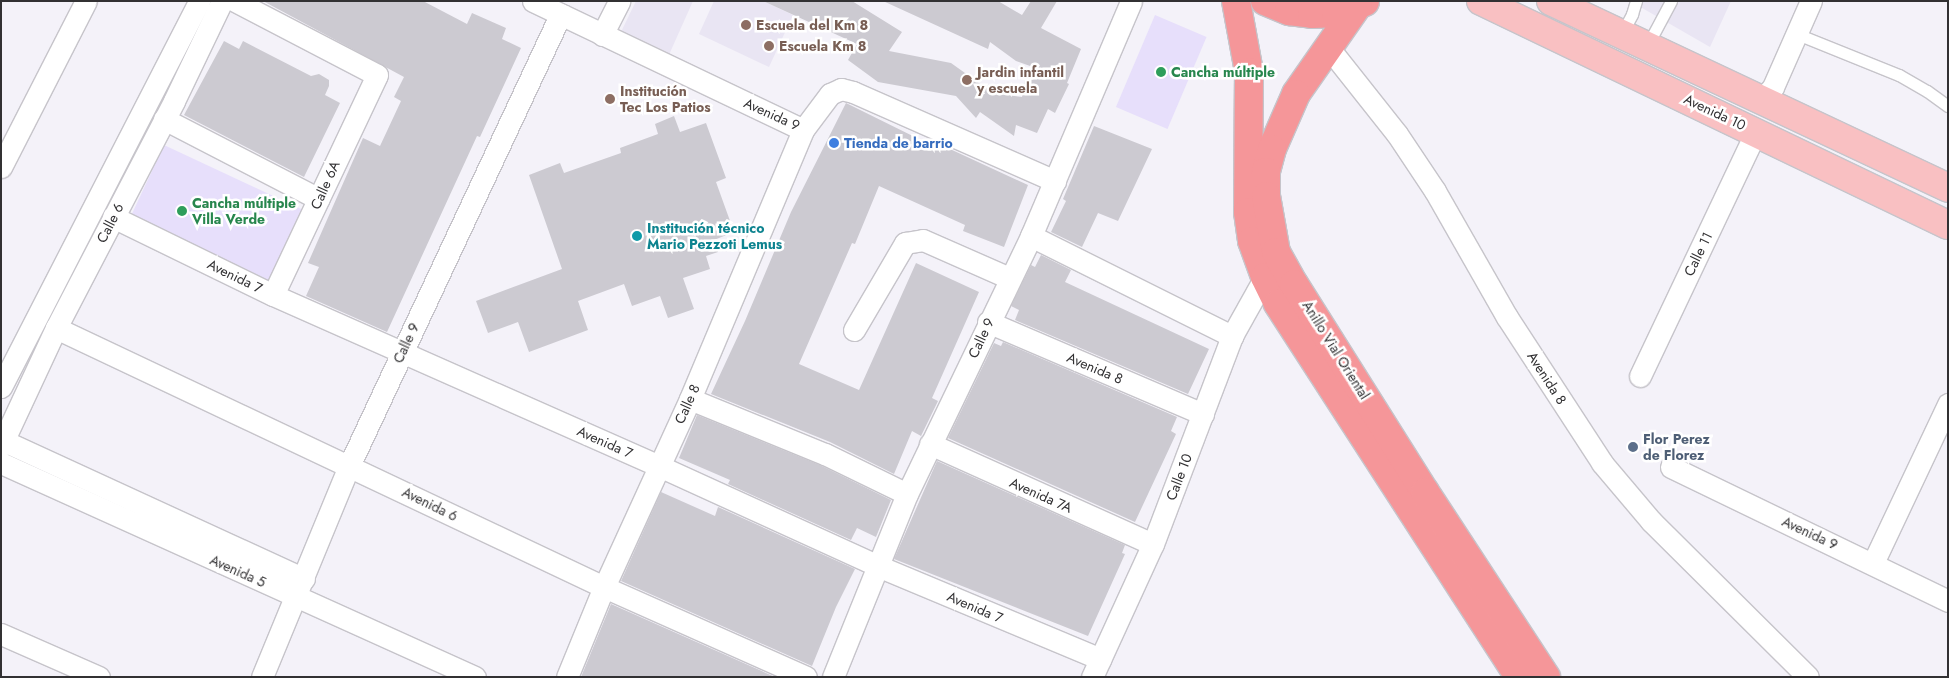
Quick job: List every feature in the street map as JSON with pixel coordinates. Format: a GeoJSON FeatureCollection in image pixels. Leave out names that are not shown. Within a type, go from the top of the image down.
{"type":"FeatureCollection","features":[{"type":"Feature","properties":{"kind":"highway","name":"Anillo Vial Oriental"},"geometry":{"type":"LineString","coordinates":[[1236,1],[1248,72],[1248,212],[1252,241],[1265,277],[1278,304],[1520,677]]}},
{"type":"Feature","properties":{"kind":"highway"},"geometry":{"type":"LineString","coordinates":[[1265,1],[1289,11],[1312,14],[1336,12],[1363,3]]}},
{"type":"Feature","properties":{"kind":"highway","name":"Anillo Vial Oriental"},"geometry":{"type":"LineString","coordinates":[[1363,3],[1328,47],[1296,94],[1272,149],[1266,172],[1266,196],[1276,252],[1294,284],[1409,467],[1546,677]]}},
{"type":"Feature","properties":{"kind":"main road","name":"Avenida 10"},"geometry":{"type":"LineString","coordinates":[[1481,1],[1948,225]]}},
{"type":"Feature","properties":{"kind":"main road"},"geometry":{"type":"LineString","coordinates":[[1551,1],[1647,48],[1762,99],[1948,188]]}},
{"type":"Feature","properties":{"kind":"street"},"geometry":{"type":"LineString","coordinates":[[1,167],[86,1]]}},
{"type":"Feature","properties":{"kind":"street","name":"Calle 6"},"geometry":{"type":"LineString","coordinates":[[1,387],[199,1]]}},
{"type":"Feature","properties":{"kind":"street","name":"Calle 6"},"geometry":{"type":"LineString","coordinates":[[2,444],[56,328],[169,110],[222,1]]}},
{"type":"Feature","properties":{"kind":"street","name":"Calle 6A"},"geometry":{"type":"LineString","coordinates":[[235,1],[377,75],[273,295]]}},
{"type":"Feature","properties":{"kind":"street","name":"Avenida 9"},"geometry":{"type":"LineString","coordinates":[[533,1],[803,130],[830,94],[841,89],[853,92],[1055,181]]}},
{"type":"Feature","properties":{"kind":"street"},"geometry":{"type":"LineString","coordinates":[[602,35],[619,1]]}},
{"type":"Feature","properties":{"kind":"street","name":"Calle 9"},"geometry":{"type":"LineString","coordinates":[[833,677],[907,494],[1009,278],[1031,236],[1131,1]]}},
{"type":"Feature","properties":{"kind":"street"},"geometry":{"type":"LineString","coordinates":[[1762,99],[1773,87],[1812,1]]}},
{"type":"Feature","properties":{"kind":"street","name":"Calle 9"},"geometry":{"type":"LineString","coordinates":[[262,677],[349,466],[561,14]]}},
{"type":"Feature","properties":{"kind":"street","name":"Avenida 8"},"geometry":{"type":"LineString","coordinates":[[1328,47],[1397,134],[1435,191],[1507,317],[1602,463],[1651,521],[1808,677]]}},
{"type":"Feature","properties":{"kind":"street"},"geometry":{"type":"LineString","coordinates":[[153,90],[169,110],[319,200]]}},
{"type":"Feature","properties":{"kind":"street","name":"Calle 8"},"geometry":{"type":"LineString","coordinates":[[567,677],[604,588],[690,399],[803,130]]}},
{"type":"Feature","properties":{"kind":"street","name":"Calle 11"},"geometry":{"type":"LineString","coordinates":[[1640,376],[1756,132]]}},
{"type":"Feature","properties":{"kind":"street","name":"Avenida 7"},"geometry":{"type":"LineString","coordinates":[[113,217],[273,295],[659,466],[1096,668]]}},
{"type":"Feature","properties":{"kind":"street"},"geometry":{"type":"LineString","coordinates":[[1031,236],[1232,336]]}},
{"type":"Feature","properties":{"kind":"street"},"geometry":{"type":"LineString","coordinates":[[854,330],[905,243],[923,240],[1009,278]]}},
{"type":"Feature","properties":{"kind":"street","name":"Calle 10"},"geometry":{"type":"LineString","coordinates":[[1096,668],[1153,544],[1232,336],[1265,277]]}},
{"type":"Feature","properties":{"kind":"street","name":"Avenida 8"},"geometry":{"type":"LineString","coordinates":[[988,322],[1203,414]]}},
{"type":"Feature","properties":{"kind":"street","name":"Avenida 6"},"geometry":{"type":"LineString","coordinates":[[56,328],[604,588],[806,677]]}},
{"type":"Feature","properties":{"kind":"street"},"geometry":{"type":"LineString","coordinates":[[690,399],[824,454],[907,494]]}},
{"type":"Feature","properties":{"kind":"street"},"geometry":{"type":"LineString","coordinates":[[1873,563],[1948,404]]}},
{"type":"Feature","properties":{"kind":"street","name":"Avenida 5"},"geometry":{"type":"LineString","coordinates":[[2,444],[300,588],[475,677]]}},
{"type":"Feature","properties":{"kind":"street","name":"Avenida 7A"},"geometry":{"type":"LineString","coordinates":[[930,444],[1153,544]]}},
{"type":"Feature","properties":{"kind":"street","name":"Avenida 5"},"geometry":{"type":"LineString","coordinates":[[1,463],[300,588]]}},
{"type":"Feature","properties":{"kind":"street","name":"Avenida 9"},"geometry":{"type":"LineString","coordinates":[[1672,467],[1948,600]]}},
{"type":"Feature","properties":{"kind":"street"},"geometry":{"type":"LineString","coordinates":[[1,634],[99,677]]}},
{"type":"Feature","properties":{"kind":"lane"},"geometry":{"type":"LineString","coordinates":[[1621,35],[1632,14],[1636,1]]}},
{"type":"Feature","properties":{"kind":"lane"},"geometry":{"type":"LineString","coordinates":[[1647,48],[1671,1]]}},
{"type":"Feature","properties":{"kind":"lane"},"geometry":{"type":"LineString","coordinates":[[1797,34],[1899,75],[1948,106]]}},
{"type":"Feature","properties":{"kind":"shaded area"},"geometry":{"type":"Polygon","coordinates":[[[636,1],[693,1],[668,57],[620,34],[636,1]]]}},
{"type":"Feature","properties":{"kind":"shaded area","name":"Escuela del Km 8"},"geometry":{"type":"Polygon","coordinates":[[[714,1],[763,1],[793,15],[769,67],[699,34],[714,1]]]}},
{"type":"Feature","properties":{"kind":"shaded area"},"geometry":{"type":"Polygon","coordinates":[[[1630,1],[1731,1],[1710,47],[1630,1]]]}},
{"type":"Feature","properties":{"kind":"shaded area","name":"Cancha múltiple"},"geometry":{"type":"Polygon","coordinates":[[[1155,15],[1207,37],[1167,129],[1116,107],[1155,15]]]}},
{"type":"Feature","properties":{"kind":"shaded area"},"geometry":{"type":"Polygon","coordinates":[[[164,145],[303,210],[267,286],[129,221],[164,145]]]}},
{"type":"Feature","properties":{"kind":"building"},"geometry":{"type":"Polygon","coordinates":[[[263,1],[423,1],[467,24],[472,13],[506,28],[502,39],[521,48],[480,137],[477,136],[387,332],[306,296],[319,267],[308,263],[363,138],[380,146],[401,101],[394,97],[404,77],[263,1]]]}},
{"type":"Feature","properties":{"kind":"building"},"geometry":{"type":"Polygon","coordinates":[[[763,1],[852,1],[902,32],[889,51],[951,63],[993,93],[1022,97],[1025,76],[1031,77],[1033,67],[1016,61],[990,42],[988,49],[883,1],[998,1],[1022,15],[1031,1],[1057,1],[1041,28],[1081,49],[1067,83],[1069,84],[1055,113],[1048,109],[1037,133],[1016,125],[1014,136],[980,112],[976,118],[956,96],[878,82],[848,60],[857,44],[763,1]]]}},
{"type":"Feature","properties":{"kind":"building"},"geometry":{"type":"Polygon","coordinates":[[[224,41],[239,49],[243,41],[311,76],[319,74],[329,80],[329,86],[325,95],[340,103],[304,177],[184,115],[224,41]]]}},
{"type":"Feature","properties":{"kind":"building"},"geometry":{"type":"Polygon","coordinates":[[[846,103],[935,147],[937,143],[1028,185],[1004,247],[963,231],[965,225],[879,186],[855,244],[852,243],[799,364],[859,390],[916,263],[979,292],[932,398],[938,401],[921,436],[912,431],[894,474],[830,442],[711,394],[745,321],[791,212],[846,103]]]}},
{"type":"Feature","properties":{"kind":"building","name":"Institución técnico Mario Pezzoti Lemus"},"geometry":{"type":"Polygon","coordinates":[[[674,116],[680,132],[706,123],[726,178],[716,182],[734,232],[714,240],[718,252],[706,256],[710,269],[683,278],[694,309],[668,318],[660,296],[632,306],[624,284],[578,301],[588,330],[529,352],[518,322],[488,333],[476,301],[562,269],[529,175],[560,163],[564,173],[621,153],[620,148],[658,134],[655,124],[674,116]]]}},
{"type":"Feature","properties":{"kind":"building"},"geometry":{"type":"Polygon","coordinates":[[[1094,126],[1152,149],[1118,221],[1098,213],[1082,247],[1051,232],[1066,201],[1063,199],[1094,126]]]}},
{"type":"Feature","properties":{"kind":"building"},"geometry":{"type":"Polygon","coordinates":[[[1041,255],[1071,270],[1065,282],[1209,349],[1188,394],[1015,320],[1019,310],[1011,306],[1031,265],[1035,267],[1041,255]]]}},
{"type":"Feature","properties":{"kind":"building"},"geometry":{"type":"Polygon","coordinates":[[[1003,342],[1177,417],[1171,431],[1176,434],[1135,522],[948,438],[994,343],[1001,346],[1003,342]]]}},
{"type":"Feature","properties":{"kind":"building"},"geometry":{"type":"Polygon","coordinates":[[[697,415],[820,465],[891,500],[876,537],[857,528],[851,540],[728,484],[730,480],[679,458],[697,415]]]}},
{"type":"Feature","properties":{"kind":"building"},"geometry":{"type":"Polygon","coordinates":[[[937,461],[1125,545],[1122,553],[1125,554],[1088,636],[894,559],[937,461]]]}},
{"type":"Feature","properties":{"kind":"building"},"geometry":{"type":"Polygon","coordinates":[[[661,492],[715,516],[718,507],[855,569],[836,607],[812,666],[621,581],[661,492]]]}},
{"type":"Feature","properties":{"kind":"building"},"geometry":{"type":"Polygon","coordinates":[[[611,604],[775,677],[581,677],[611,604]]]}},
{"type":"Feature","properties":{"kind":"place","name":"Escuela del Km 8"},"geometry":{"type":"Point","coordinates":[746,25]}},
{"type":"Feature","properties":{"kind":"place","name":"Escuela Km 8"},"geometry":{"type":"Point","coordinates":[769,46]}},
{"type":"Feature","properties":{"kind":"place","name":"Cancha múltiple"},"geometry":{"type":"Point","coordinates":[1161,72]}},
{"type":"Feature","properties":{"kind":"place","name":"Jardin infantil y escuela"},"geometry":{"type":"Point","coordinates":[967,80]}},
{"type":"Feature","properties":{"kind":"place","name":"Institución Tec Los Patios"},"geometry":{"type":"Point","coordinates":[610,99]}},
{"type":"Feature","properties":{"kind":"place","name":"Tienda de barrio"},"geometry":{"type":"Point","coordinates":[834,143]}},
{"type":"Feature","properties":{"kind":"place","name":"Cancha múltiple Villa Verde"},"geometry":{"type":"Point","coordinates":[182,211]}},
{"type":"Feature","properties":{"kind":"place","name":"Institución técnico Mario Pezzoti Lemus"},"geometry":{"type":"Point","coordinates":[637,236]}},
{"type":"Feature","properties":{"kind":"place","name":"Flor Perez de Florez"},"geometry":{"type":"Point","coordinates":[1633,447]}}]}
